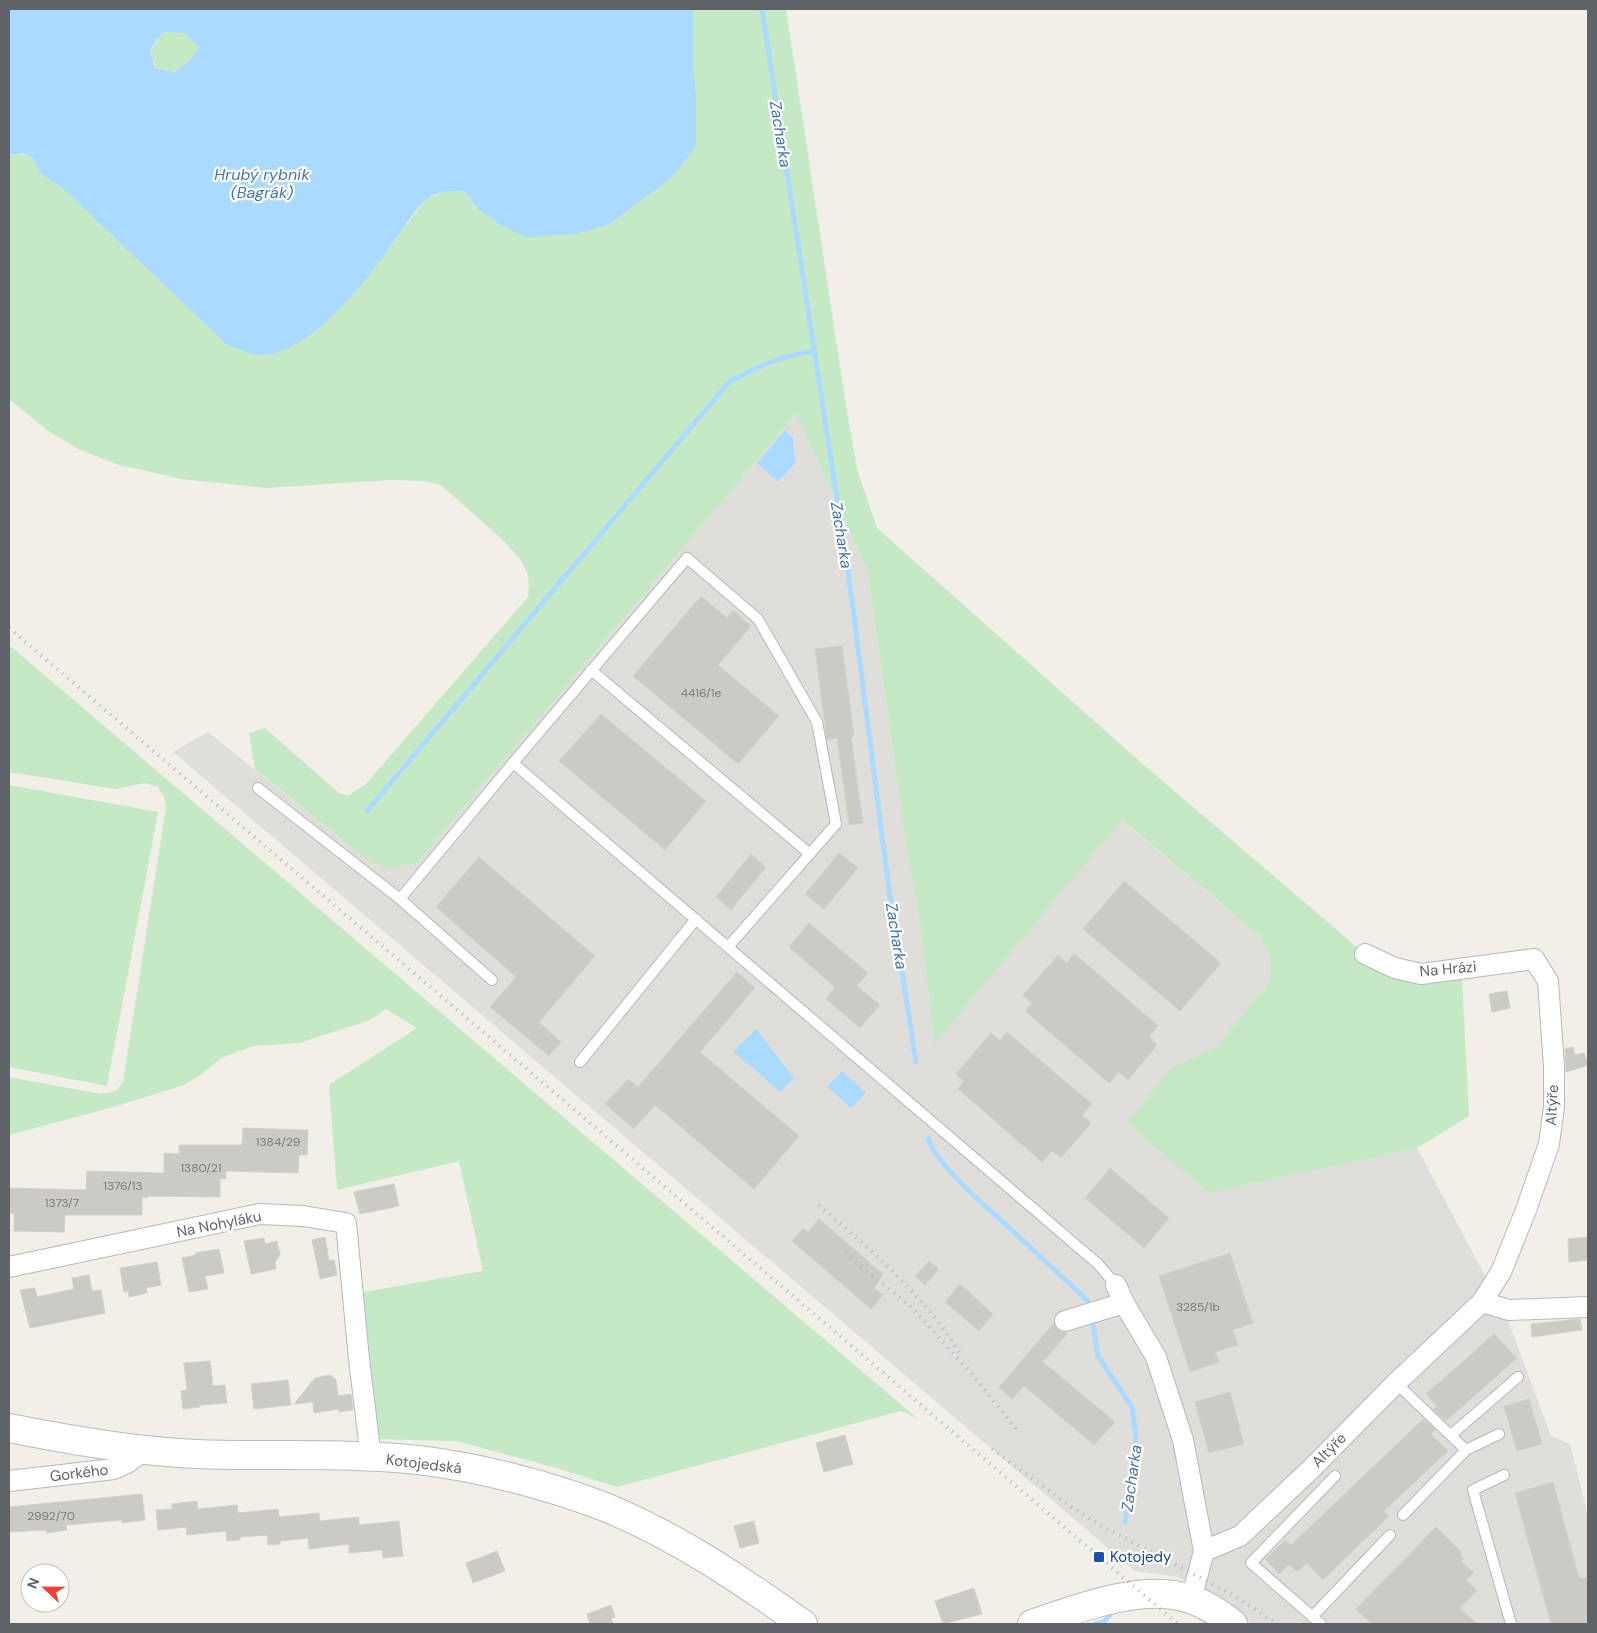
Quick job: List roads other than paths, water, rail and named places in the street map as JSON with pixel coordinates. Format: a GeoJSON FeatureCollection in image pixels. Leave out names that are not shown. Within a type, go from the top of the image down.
{"type":"FeatureCollection","features":[{"type":"Feature","properties":{"kind":"main road","name":"Kotojedská"},"geometry":{"type":"LineString","coordinates":[[9,1428],[70,1440],[144,1450],[206,1454],[420,1461],[476,1471],[552,1489],[597,1504],[689,1550],[748,1586],[803,1624]]}},
{"type":"Feature","properties":{"kind":"main road"},"geometry":{"type":"LineString","coordinates":[[1032,1624],[1084,1607],[1143,1594],[1169,1594],[1191,1600],[1208,1607],[1233,1624]]}},
{"type":"Feature","properties":{"kind":"street","name":"Na Hrázi"},"geometry":{"type":"LineString","coordinates":[[1365,954],[1395,968],[1421,974],[1534,959]]}},
{"type":"Feature","properties":{"kind":"street","name":"Altýře"},"geometry":{"type":"LineString","coordinates":[[1204,1551],[1240,1536],[1312,1468],[1396,1383],[1482,1302],[1501,1272],[1526,1210],[1549,1144],[1554,1107],[1554,1067],[1548,981],[1534,959]]}},
{"type":"Feature","properties":{"kind":"street","name":"Na Nohyláku"},"geometry":{"type":"LineString","coordinates":[[9,1267],[260,1214],[304,1216],[346,1223],[371,1458]]}},
{"type":"Feature","properties":{"kind":"street"},"geometry":{"type":"LineString","coordinates":[[1116,1285],[1124,1303],[1156,1357],[1183,1440],[1204,1551],[1191,1600]]}},
{"type":"Feature","properties":{"kind":"street"},"geometry":{"type":"LineString","coordinates":[[1482,1302],[1510,1310],[1588,1307]]}},
{"type":"Feature","properties":{"kind":"street"},"geometry":{"type":"LineString","coordinates":[[1065,1321],[1124,1303]]}},
{"type":"Feature","properties":{"kind":"street","name":"Gorkého"},"geometry":{"type":"LineString","coordinates":[[9,1481],[114,1469],[129,1462],[144,1450]]}},
{"type":"Feature","properties":{"kind":"lane"},"geometry":{"type":"LineString","coordinates":[[400,899],[687,558],[758,620],[817,722],[836,824],[728,947]]}},
{"type":"Feature","properties":{"kind":"lane"},"geometry":{"type":"LineString","coordinates":[[591,670],[810,854]]}},
{"type":"Feature","properties":{"kind":"lane"},"geometry":{"type":"LineString","coordinates":[[513,763],[1098,1264],[1116,1285]]}},
{"type":"Feature","properties":{"kind":"lane"},"geometry":{"type":"LineString","coordinates":[[258,788],[400,899],[492,980]]}},
{"type":"Feature","properties":{"kind":"lane"},"geometry":{"type":"LineString","coordinates":[[580,1062],[696,919]]}},
{"type":"Feature","properties":{"kind":"lane"},"geometry":{"type":"LineString","coordinates":[[1450,1435],[1518,1377]]}},
{"type":"Feature","properties":{"kind":"lane"},"geometry":{"type":"LineString","coordinates":[[1396,1383],[1466,1450]]}},
{"type":"Feature","properties":{"kind":"lane"},"geometry":{"type":"LineString","coordinates":[[1403,1515],[1466,1450],[1499,1434]]}},
{"type":"Feature","properties":{"kind":"lane"},"geometry":{"type":"LineString","coordinates":[[1504,1475],[1473,1490],[1511,1624]]}},
{"type":"Feature","properties":{"kind":"lane"},"geometry":{"type":"LineString","coordinates":[[1321,1624],[1251,1563],[1334,1476]]}},
{"type":"Feature","properties":{"kind":"lane"},"geometry":{"type":"LineString","coordinates":[[1312,1617],[1390,1535]]}},
{"type":"Feature","properties":{"kind":"water","name":"Hrubý rybník (Bagrák)"},"geometry":{"type":"Polygon","coordinates":[[[9,9],[693,9],[696,146],[681,167],[664,184],[608,225],[578,234],[525,237],[500,225],[479,210],[465,192],[449,191],[435,194],[419,206],[372,271],[340,309],[303,340],[283,350],[264,355],[227,345],[66,191],[40,173],[33,158],[24,153],[9,155],[9,9]],[[163,32],[150,50],[155,68],[175,72],[191,59],[199,47],[184,33],[163,32]]]}},
{"type":"Feature","properties":{"kind":"water"},"geometry":{"type":"Polygon","coordinates":[[[785,430],[793,438],[795,463],[778,482],[757,463],[785,430]]]}},
{"type":"Feature","properties":{"kind":"water"},"geometry":{"type":"Polygon","coordinates":[[[756,1029],[794,1078],[780,1092],[733,1051],[756,1029]]]}},
{"type":"Feature","properties":{"kind":"water"},"geometry":{"type":"Polygon","coordinates":[[[842,1071],[866,1093],[851,1108],[827,1087],[842,1071]]]}},
{"type":"Feature","properties":{"kind":"waterway","name":"Zacharka"},"geometry":{"type":"LineString","coordinates":[[762,9],[848,570],[888,882],[916,1062]]}},
{"type":"Feature","properties":{"kind":"waterway"},"geometry":{"type":"LineString","coordinates":[[367,811],[730,381],[781,358],[814,352]]}},
{"type":"Feature","properties":{"kind":"waterway","name":"Zacharka"},"geometry":{"type":"LineString","coordinates":[[928,1138],[933,1149],[950,1172],[1088,1301]]}},
{"type":"Feature","properties":{"kind":"waterway","name":"Zacharka"},"geometry":{"type":"LineString","coordinates":[[1093,1326],[1098,1356],[1132,1407],[1136,1439],[1125,1522]]}},
{"type":"Feature","properties":{"kind":"waterway","name":"Zacharka"},"geometry":{"type":"LineString","coordinates":[[1095,1624],[1104,1622],[1112,1612]]}},
{"type":"Feature","properties":{"kind":"railway"},"geometry":{"type":"LineString","coordinates":[[9,628],[1178,1624]]}},
{"type":"Feature","properties":{"kind":"railway"},"geometry":{"type":"LineString","coordinates":[[819,1205],[896,1274],[930,1312],[960,1354]]}},
{"type":"Feature","properties":{"kind":"railway"},"geometry":{"type":"LineString","coordinates":[[845,1253],[910,1306],[973,1375],[1017,1430]]}},
{"type":"Feature","properties":{"kind":"railway"},"geometry":{"type":"LineString","coordinates":[[992,1449],[1071,1507],[1100,1525],[1235,1596],[1277,1624]]}},
{"type":"Feature","properties":{"kind":"place","name":"Kotojedy"},"geometry":{"type":"Point","coordinates":[1099,1557]}}]}
